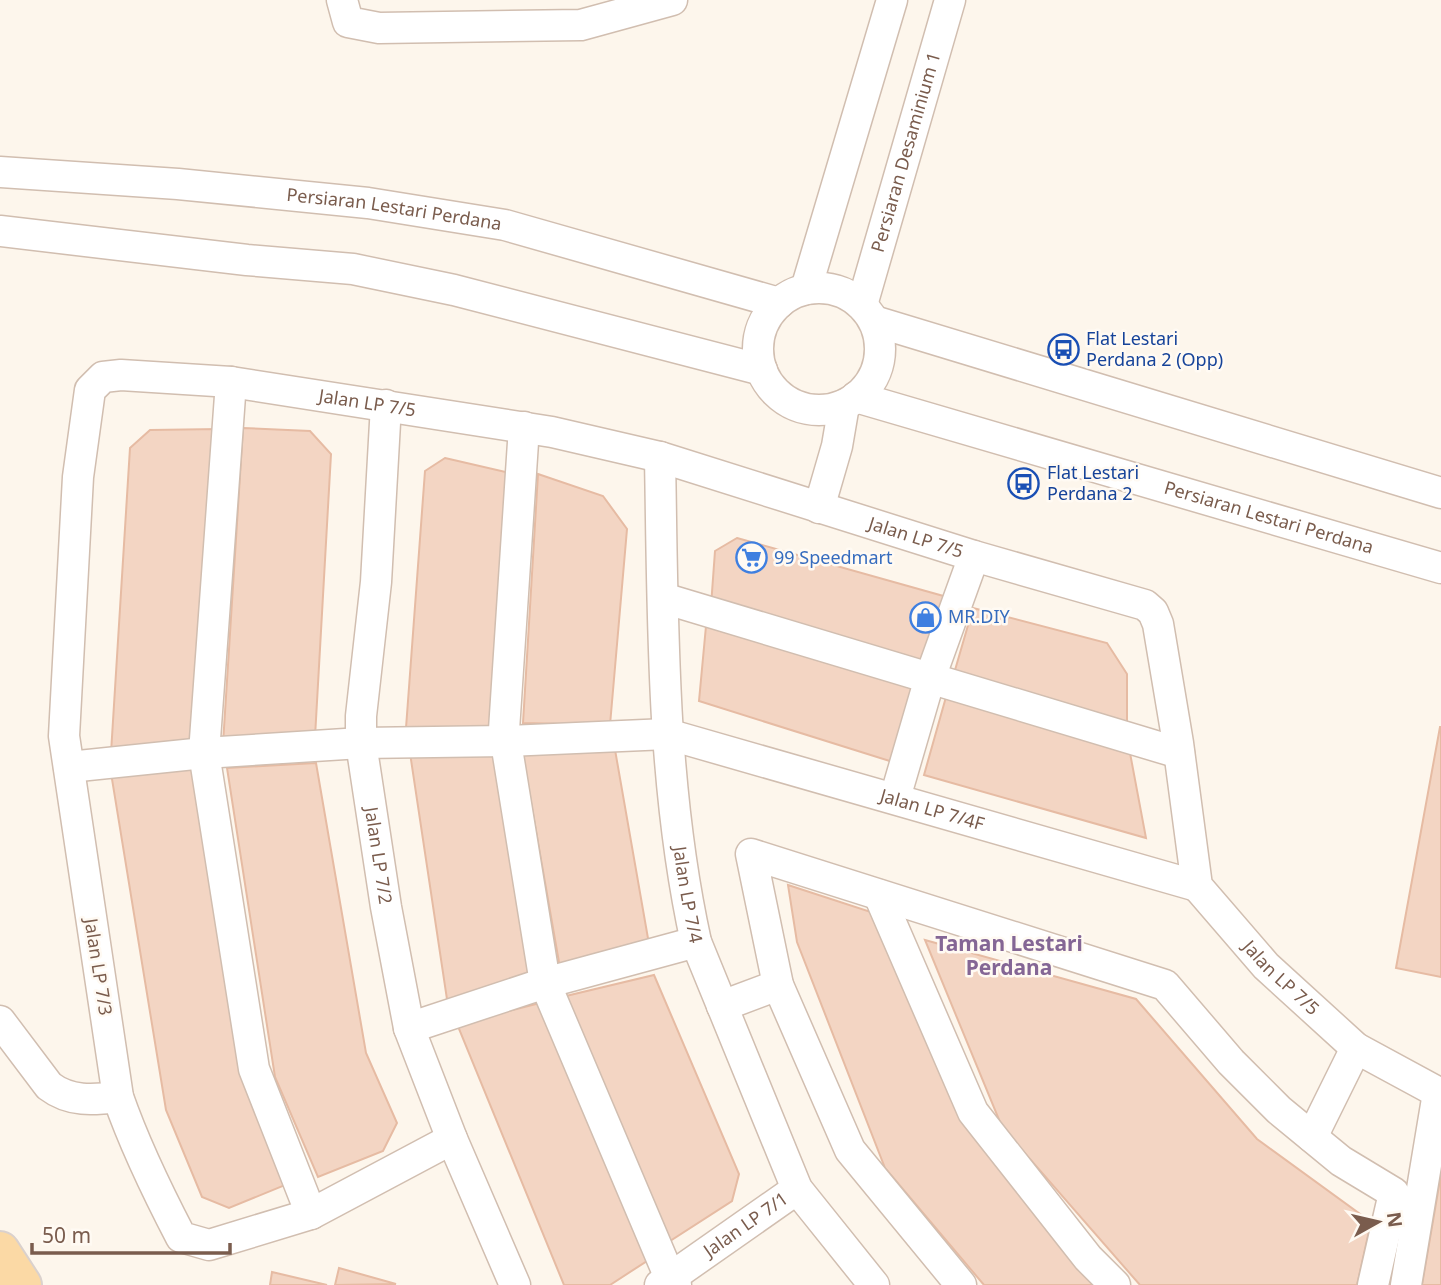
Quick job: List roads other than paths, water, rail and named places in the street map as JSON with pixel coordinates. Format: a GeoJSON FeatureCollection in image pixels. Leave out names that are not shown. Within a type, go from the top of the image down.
{"type":"FeatureCollection","features":[{"type":"Feature","properties":{"kind":"main road"},"geometry":{"type":"LineString","coordinates":[[0,1251],[22,1285]]}},
{"type":"Feature","properties":{"kind":"street"},"geometry":{"type":"LineString","coordinates":[[342,0],[348,22],[379,28],[581,25],[672,0]]}},
{"type":"Feature","properties":{"kind":"street"},"geometry":{"type":"LineString","coordinates":[[806,289],[892,0]]}},
{"type":"Feature","properties":{"kind":"street","name":"Persiaran Desaminium 1"},"geometry":{"type":"LineString","coordinates":[[868,313],[950,0]]}},
{"type":"Feature","properties":{"kind":"street","name":"Persiaran Lestari Perdana"},"geometry":{"type":"LineString","coordinates":[[0,172],[178,184],[368,202],[505,225],[779,303]]}},
{"type":"Feature","properties":{"kind":"street"},"geometry":{"type":"LineString","coordinates":[[0,231],[353,270],[454,290],[762,370]]}},
{"type":"Feature","properties":{"kind":"street"},"geometry":{"type":"LineString","coordinates":[[826,288],[846,293],[868,313],[880,341],[879,363],[870,382],[850,401],[831,409],[814,410],[797,406],[777,392],[762,370],[759,353],[760,334],[767,317],[779,303],[791,294],[806,289],[826,288]]}},
{"type":"Feature","properties":{"kind":"street"},"geometry":{"type":"LineString","coordinates":[[868,313],[1441,492]]}},
{"type":"Feature","properties":{"kind":"street","name":"Jalan LP 7/5"},"geometry":{"type":"LineString","coordinates":[[90,390],[103,377],[121,375],[231,382],[524,427],[660,457],[974,556],[1145,605],[1153,612],[1158,624],[1197,886],[1266,967],[1356,1048],[1439,1093]]}},
{"type":"Feature","properties":{"kind":"street"},"geometry":{"type":"LineString","coordinates":[[231,382],[204,753],[254,1069],[311,1214]]}},
{"type":"Feature","properties":{"kind":"street","name":"Jalan LP 7/3"},"geometry":{"type":"LineString","coordinates":[[90,390],[78,477],[64,736],[118,1097],[129,1130],[153,1184],[181,1237],[209,1245],[311,1214],[452,1139]]}},
{"type":"Feature","properties":{"kind":"street"},"geometry":{"type":"LineString","coordinates":[[819,508],[850,401]]}},
{"type":"Feature","properties":{"kind":"street","name":"Persiaran Lestari Perdana"},"geometry":{"type":"LineString","coordinates":[[850,401],[1441,568]]}},
{"type":"Feature","properties":{"kind":"street","name":"Jalan LP 7/2"},"geometry":{"type":"LineString","coordinates":[[386,405],[376,582],[361,716],[361,743],[386,907],[409,1028],[452,1139],[515,1285]]}},
{"type":"Feature","properties":{"kind":"street"},"geometry":{"type":"LineString","coordinates":[[524,427],[504,730],[545,983],[669,1283]]}},
{"type":"Feature","properties":{"kind":"street","name":"Jalan LP 7/4"},"geometry":{"type":"LineString","coordinates":[[660,457],[667,734],[687,902],[696,942],[797,1189],[874,1285]]}},
{"type":"Feature","properties":{"kind":"street"},"geometry":{"type":"LineString","coordinates":[[895,798],[930,678],[974,556]]}},
{"type":"Feature","properties":{"kind":"street"},"geometry":{"type":"LineString","coordinates":[[663,598],[1179,753]]}},
{"type":"Feature","properties":{"kind":"street","name":"Jalan LP 7/4F"},"geometry":{"type":"LineString","coordinates":[[69,767],[204,753],[361,743],[506,741],[667,734],[1197,886]]}},
{"type":"Feature","properties":{"kind":"street"},"geometry":{"type":"LineString","coordinates":[[961,1285],[850,1150],[778,985],[751,854],[1165,985],[1231,1062],[1279,1110],[1341,1161],[1394,1193],[1373,1285]]}},
{"type":"Feature","properties":{"kind":"street"},"geometry":{"type":"LineString","coordinates":[[879,895],[974,1112],[1088,1258],[1115,1285]]}},
{"type":"Feature","properties":{"kind":"street"},"geometry":{"type":"LineString","coordinates":[[409,1028],[545,983],[696,942]]}},
{"type":"Feature","properties":{"kind":"street"},"geometry":{"type":"LineString","coordinates":[[722,1006],[778,985]]}},
{"type":"Feature","properties":{"kind":"street"},"geometry":{"type":"LineString","coordinates":[[0,1021],[49,1086],[58,1093],[93,1100],[118,1097]]}},
{"type":"Feature","properties":{"kind":"street"},"geometry":{"type":"LineString","coordinates":[[1312,1137],[1356,1048]]}},
{"type":"Feature","properties":{"kind":"street"},"geometry":{"type":"LineString","coordinates":[[1406,1285],[1439,1093]]}},
{"type":"Feature","properties":{"kind":"street","name":"Jalan LP 7/1"},"geometry":{"type":"LineString","coordinates":[[669,1283],[797,1189]]}},
{"type":"Feature","properties":{"kind":"place","name":"Flat Lestari Perdana 2 (Opp)"},"geometry":{"type":"Point","coordinates":[1063,349]}},
{"type":"Feature","properties":{"kind":"place","name":"Flat Lestari Perdana 2"},"geometry":{"type":"Point","coordinates":[1024,483]}},
{"type":"Feature","properties":{"kind":"place","name":"99 Speedmart"},"geometry":{"type":"Point","coordinates":[751,558]}},
{"type":"Feature","properties":{"kind":"place","name":"MR.DIY"},"geometry":{"type":"Point","coordinates":[925,617]}},
{"type":"Feature","properties":{"kind":"district","name":"Taman Lestari Perdana"},"geometry":{"type":"Point","coordinates":[1009,956]}}]}
